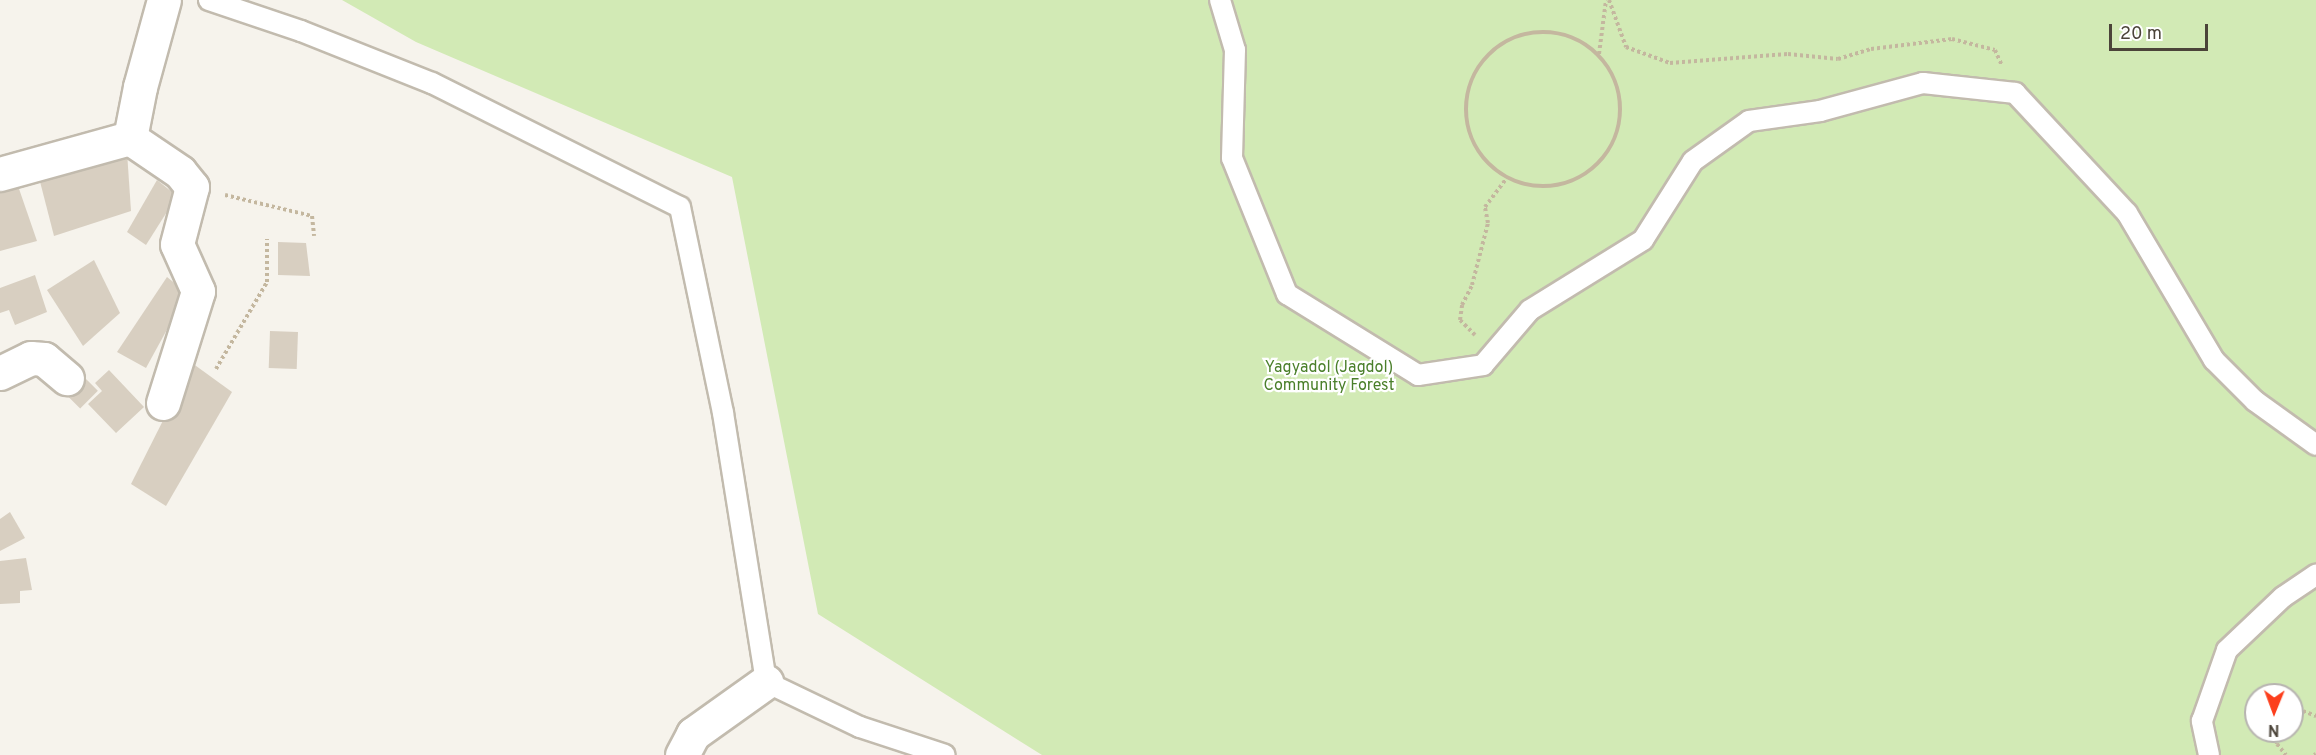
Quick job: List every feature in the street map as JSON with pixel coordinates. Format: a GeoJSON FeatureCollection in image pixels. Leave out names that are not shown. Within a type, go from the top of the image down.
{"type":"FeatureCollection","features":[{"type":"Feature","properties":{"kind":"street"},"geometry":{"type":"LineString","coordinates":[[130,138],[140,87],[164,0]]}},
{"type":"Feature","properties":{"kind":"street"},"geometry":{"type":"LineString","coordinates":[[0,174],[130,138],[180,171],[192,187],[177,244],[198,291],[163,403]]}},
{"type":"Feature","properties":{"kind":"street"},"geometry":{"type":"LineString","coordinates":[[0,373],[31,358],[44,359],[67,378]]}},
{"type":"Feature","properties":{"kind":"street"},"geometry":{"type":"LineString","coordinates":[[682,755],[693,734],[766,682]]}},
{"type":"Feature","properties":{"kind":"lane"},"geometry":{"type":"LineString","coordinates":[[209,0],[301,31],[432,83],[680,207],[723,413],[766,682],[860,727],[945,755]]}},
{"type":"Feature","properties":{"kind":"lane"},"geometry":{"type":"LineString","coordinates":[[1220,0],[1235,50],[1232,158],[1287,294],[1418,375],[1483,365],[1530,310],[1643,240],[1693,161],[1749,121],[1820,111],[1923,83],[2015,93],[2127,213],[2214,360],[2255,401],[2316,445]]}},
{"type":"Feature","properties":{"kind":"lane"},"geometry":{"type":"LineString","coordinates":[[2209,755],[2202,721],[2227,650],[2283,597],[2316,574]]}},
{"type":"Feature","properties":{"kind":"path"},"geometry":{"type":"LineString","coordinates":[[1599,54],[1607,0]]}},
{"type":"Feature","properties":{"kind":"path"},"geometry":{"type":"LineString","coordinates":[[1607,0],[1626,47],[1670,63],[1788,54],[1838,59],[1871,49],[1952,39],[1995,50],[2015,93]]}},
{"type":"Feature","properties":{"kind":"path"},"geometry":{"type":"LineString","coordinates":[[1554,32],[1578,39],[1599,54],[1614,76],[1621,102],[1619,128],[1608,153],[1589,172],[1565,184],[1540,187],[1508,177],[1494,169],[1477,150],[1467,127],[1465,102],[1470,86],[1486,57],[1505,41],[1521,35],[1554,32]]}},
{"type":"Feature","properties":{"kind":"path"},"geometry":{"type":"LineString","coordinates":[[1460,369],[1482,351],[1477,337],[1460,320],[1462,305],[1472,285],[1488,223],[1485,207],[1508,177]]}},
{"type":"Feature","properties":{"kind":"path"},"geometry":{"type":"LineString","coordinates":[[192,187],[312,216],[314,236]]}},
{"type":"Feature","properties":{"kind":"path"},"geometry":{"type":"LineString","coordinates":[[216,369],[267,282],[267,239]]}},
{"type":"Feature","properties":{"kind":"path"},"geometry":{"type":"LineString","coordinates":[[2277,743],[2286,755]]}},
{"type":"Feature","properties":{"kind":"green space","name":"Yagyadol (Jagdol) Community Forest"},"geometry":{"type":"Polygon","coordinates":[[[342,0],[2316,0],[2316,755],[1042,755],[818,614],[732,177],[416,42],[342,0]]]}},
{"type":"Feature","properties":{"kind":"building"},"geometry":{"type":"Polygon","coordinates":[[[127,152],[131,211],[54,236],[36,166],[127,152]]]}},
{"type":"Feature","properties":{"kind":"building"},"geometry":{"type":"Polygon","coordinates":[[[157,180],[177,196],[146,245],[127,232],[157,180]]]}},
{"type":"Feature","properties":{"kind":"building"},"geometry":{"type":"Polygon","coordinates":[[[17,183],[37,241],[0,251],[0,188],[17,183]]]}},
{"type":"Feature","properties":{"kind":"building"},"geometry":{"type":"Polygon","coordinates":[[[278,242],[306,243],[310,276],[278,275],[278,242]]]}},
{"type":"Feature","properties":{"kind":"building"},"geometry":{"type":"Polygon","coordinates":[[[94,260],[120,313],[83,346],[47,290],[94,260]]]}},
{"type":"Feature","properties":{"kind":"building"},"geometry":{"type":"Polygon","coordinates":[[[35,275],[47,312],[15,325],[9,310],[0,313],[0,288],[35,275]]]}},
{"type":"Feature","properties":{"kind":"building"},"geometry":{"type":"Polygon","coordinates":[[[167,277],[187,293],[146,368],[117,352],[167,277]]]}},
{"type":"Feature","properties":{"kind":"building"},"geometry":{"type":"Polygon","coordinates":[[[270,331],[298,332],[297,369],[269,368],[270,331]]]}},
{"type":"Feature","properties":{"kind":"building"},"geometry":{"type":"Polygon","coordinates":[[[192,363],[232,392],[166,506],[131,484],[192,363]]]}},
{"type":"Feature","properties":{"kind":"building"},"geometry":{"type":"Polygon","coordinates":[[[109,370],[144,407],[116,433],[88,404],[102,391],[95,383],[109,370]]]}},
{"type":"Feature","properties":{"kind":"building"},"geometry":{"type":"Polygon","coordinates":[[[83,376],[98,391],[80,409],[65,394],[83,376]]]}},
{"type":"Feature","properties":{"kind":"building"},"geometry":{"type":"Polygon","coordinates":[[[10,512],[25,538],[0,551],[0,519],[10,512]]]}},
{"type":"Feature","properties":{"kind":"building"},"geometry":{"type":"Polygon","coordinates":[[[26,558],[32,590],[20,591],[20,603],[0,604],[0,561],[26,558]]]}}]}
